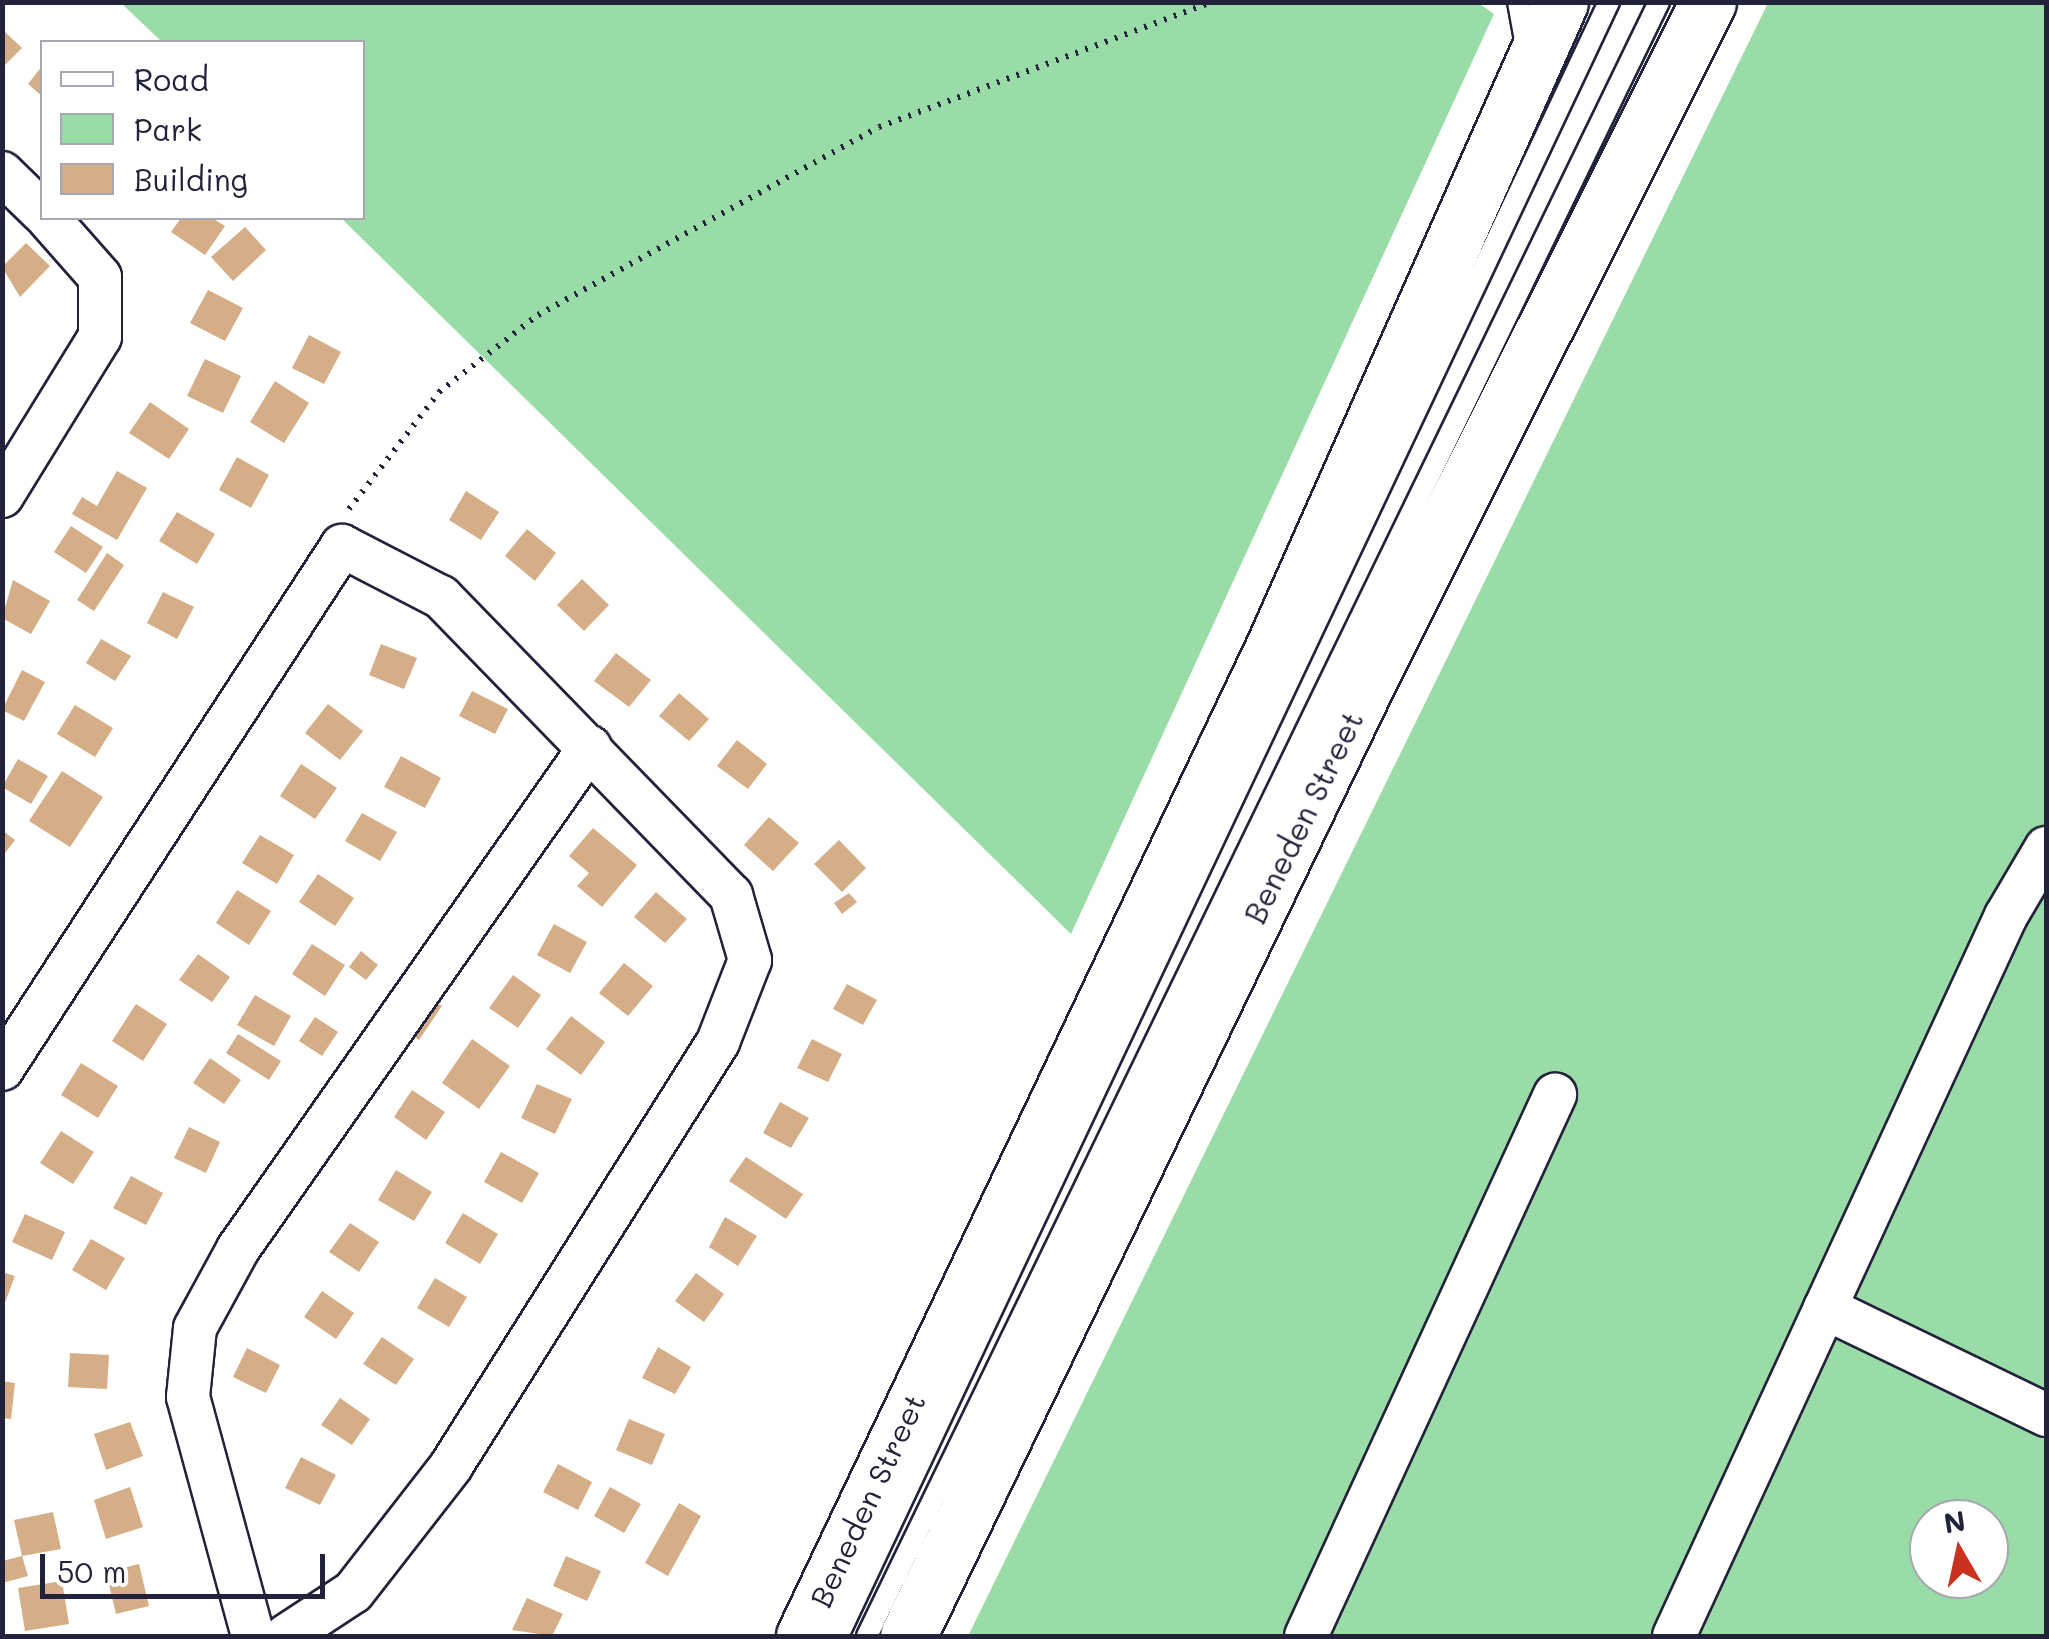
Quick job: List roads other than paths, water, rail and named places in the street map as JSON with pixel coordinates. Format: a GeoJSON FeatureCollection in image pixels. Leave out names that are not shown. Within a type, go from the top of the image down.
{"type":"FeatureCollection","features":[{"type":"Feature","properties":{"kind":"main road","name":"Beneden Street"},"geometry":{"type":"LineString","coordinates":[[804,1636],[1275,644],[1560,2]]}},
{"type":"Feature","properties":{"kind":"main road","name":"Beneden Street"},"geometry":{"type":"LineString","coordinates":[[908,1636],[1368,680],[1708,2]]}},
{"type":"Feature","properties":{"kind":"street"},"geometry":{"type":"LineString","coordinates":[[2,172],[40,210]]}},
{"type":"Feature","properties":{"kind":"street"},"geometry":{"type":"LineString","coordinates":[[2,496],[100,338],[100,278],[50,220]]}},
{"type":"Feature","properties":{"kind":"street"},"geometry":{"type":"LineString","coordinates":[[5,1058],[342,546],[441,597],[731,895],[749,933],[744,986],[654,1148],[452,1465],[352,1592],[286,1636]]}},
{"type":"Feature","properties":{"kind":"street"},"geometry":{"type":"LineString","coordinates":[[253,1636],[188,1397],[198,1318],[590,746]]}},
{"type":"Feature","properties":{"kind":"street"},"geometry":{"type":"LineString","coordinates":[[1674,1636],[1825,1308],[2046,848]]}},
{"type":"Feature","properties":{"kind":"street"},"geometry":{"type":"LineString","coordinates":[[1306,1636],[1555,1095]]}},
{"type":"Feature","properties":{"kind":"street"},"geometry":{"type":"LineString","coordinates":[[1825,1308],[2046,1414]]}},
{"type":"Feature","properties":{"kind":"lane"},"geometry":{"type":"LineString","coordinates":[[1518,2],[1530,68]]}},
{"type":"Feature","properties":{"kind":"lane"},"geometry":{"type":"LineString","coordinates":[[838,1636],[1609,2]]}},
{"type":"Feature","properties":{"kind":"lane"},"geometry":{"type":"LineString","coordinates":[[867,1636],[1659,2]]}}]}
